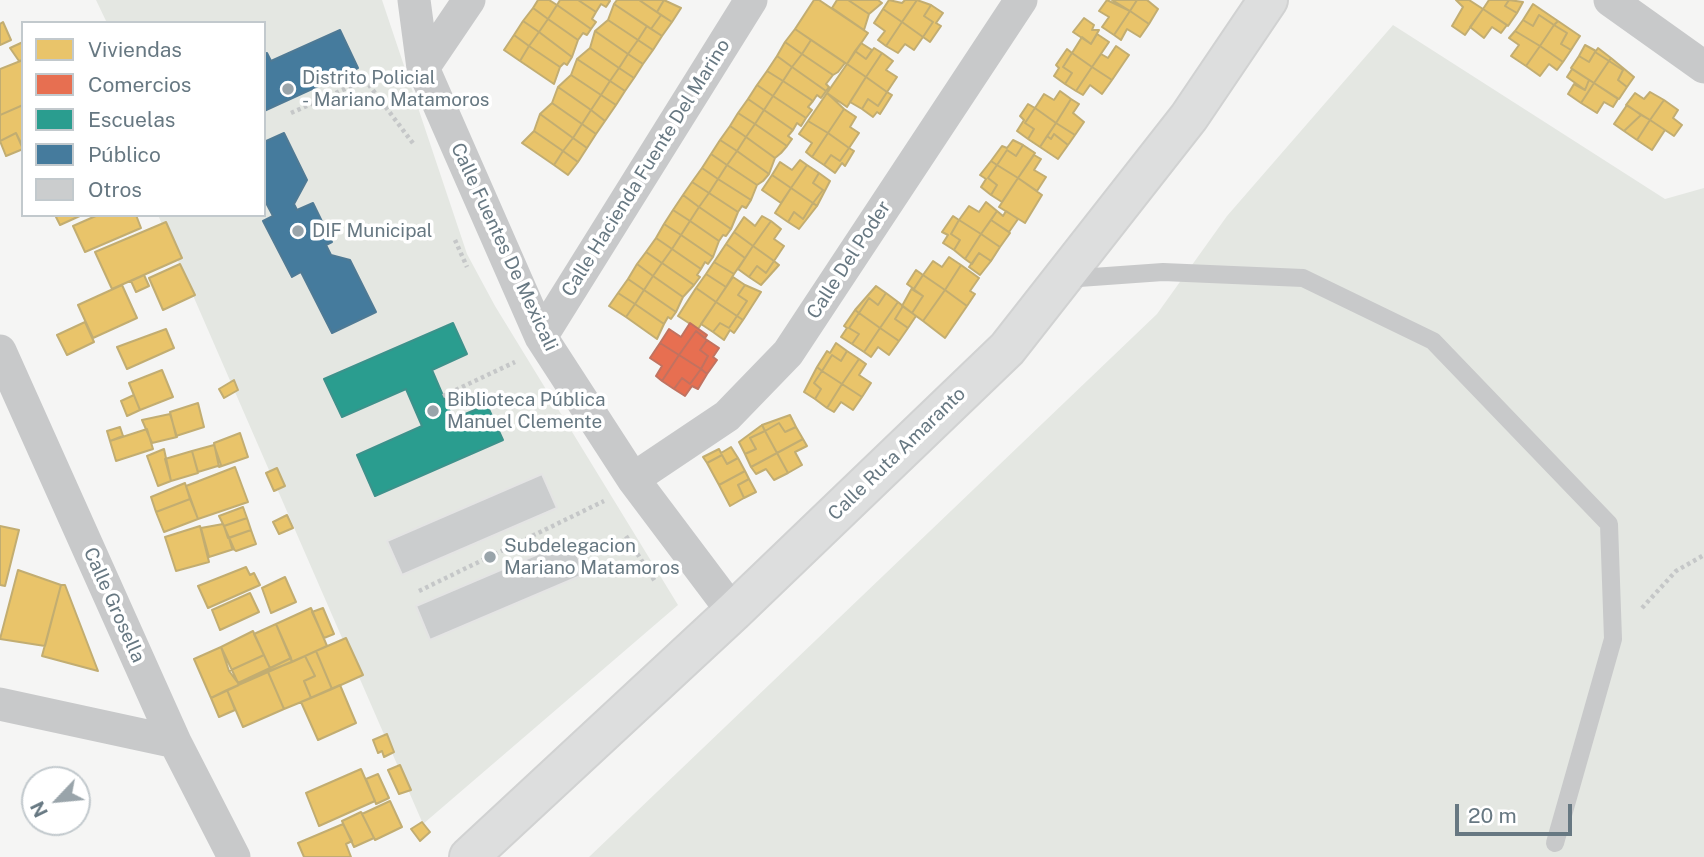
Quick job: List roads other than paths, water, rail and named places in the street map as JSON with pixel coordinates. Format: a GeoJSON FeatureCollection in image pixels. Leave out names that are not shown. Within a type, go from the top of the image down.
{"type":"FeatureCollection","features":[{"type":"Feature","properties":{"kind":"main road","name":"Calle Ruta Amaranto"},"geometry":{"type":"LineString","coordinates":[[469,857],[733,612],[1007,349],[1189,117],[1268,0]]}},
{"type":"Feature","properties":{"kind":"street","name":"Calle Fuentes De Mexicali"},"geometry":{"type":"LineString","coordinates":[[414,0],[423,68],[530,348],[733,612]]}},
{"type":"Feature","properties":{"kind":"street"},"geometry":{"type":"LineString","coordinates":[[423,68],[469,0]]}},
{"type":"Feature","properties":{"kind":"street","name":"Calle Hacienda Fuente Del Marino"},"geometry":{"type":"LineString","coordinates":[[530,348],[751,0]]}},
{"type":"Feature","properties":{"kind":"street","name":"Calle Del Poder"},"geometry":{"type":"LineString","coordinates":[[633,479],[727,416],[788,354],[1021,0]]}},
{"type":"Feature","properties":{"kind":"street"},"geometry":{"type":"LineString","coordinates":[[1610,0],[1704,67]]}},
{"type":"Feature","properties":{"kind":"street","name":"Calle Grosella"},"geometry":{"type":"LineString","coordinates":[[0,351],[175,742],[234,857]]}},
{"type":"Feature","properties":{"kind":"street"},"geometry":{"type":"LineString","coordinates":[[0,704],[175,742]]}},
{"type":"Feature","properties":{"kind":"lane"},"geometry":{"type":"LineString","coordinates":[[1061,279],[1163,272],[1303,278],[1433,341],[1609,524],[1613,639],[1555,843]]}},
{"type":"Feature","properties":{"kind":"place","name":"Distrito Policial - Mariano Matamoros"},"geometry":{"type":"Point","coordinates":[288,89]}},
{"type":"Feature","properties":{"kind":"place","name":"DIF Municipal"},"geometry":{"type":"Point","coordinates":[298,231]}},
{"type":"Feature","properties":{"kind":"place","name":"Biblioteca Pública Manuel Clemente"},"geometry":{"type":"Point","coordinates":[433,411]}},
{"type":"Feature","properties":{"kind":"place","name":"Subdelegacion Mariano Matamoros"},"geometry":{"type":"Point","coordinates":[490,557]}}]}
